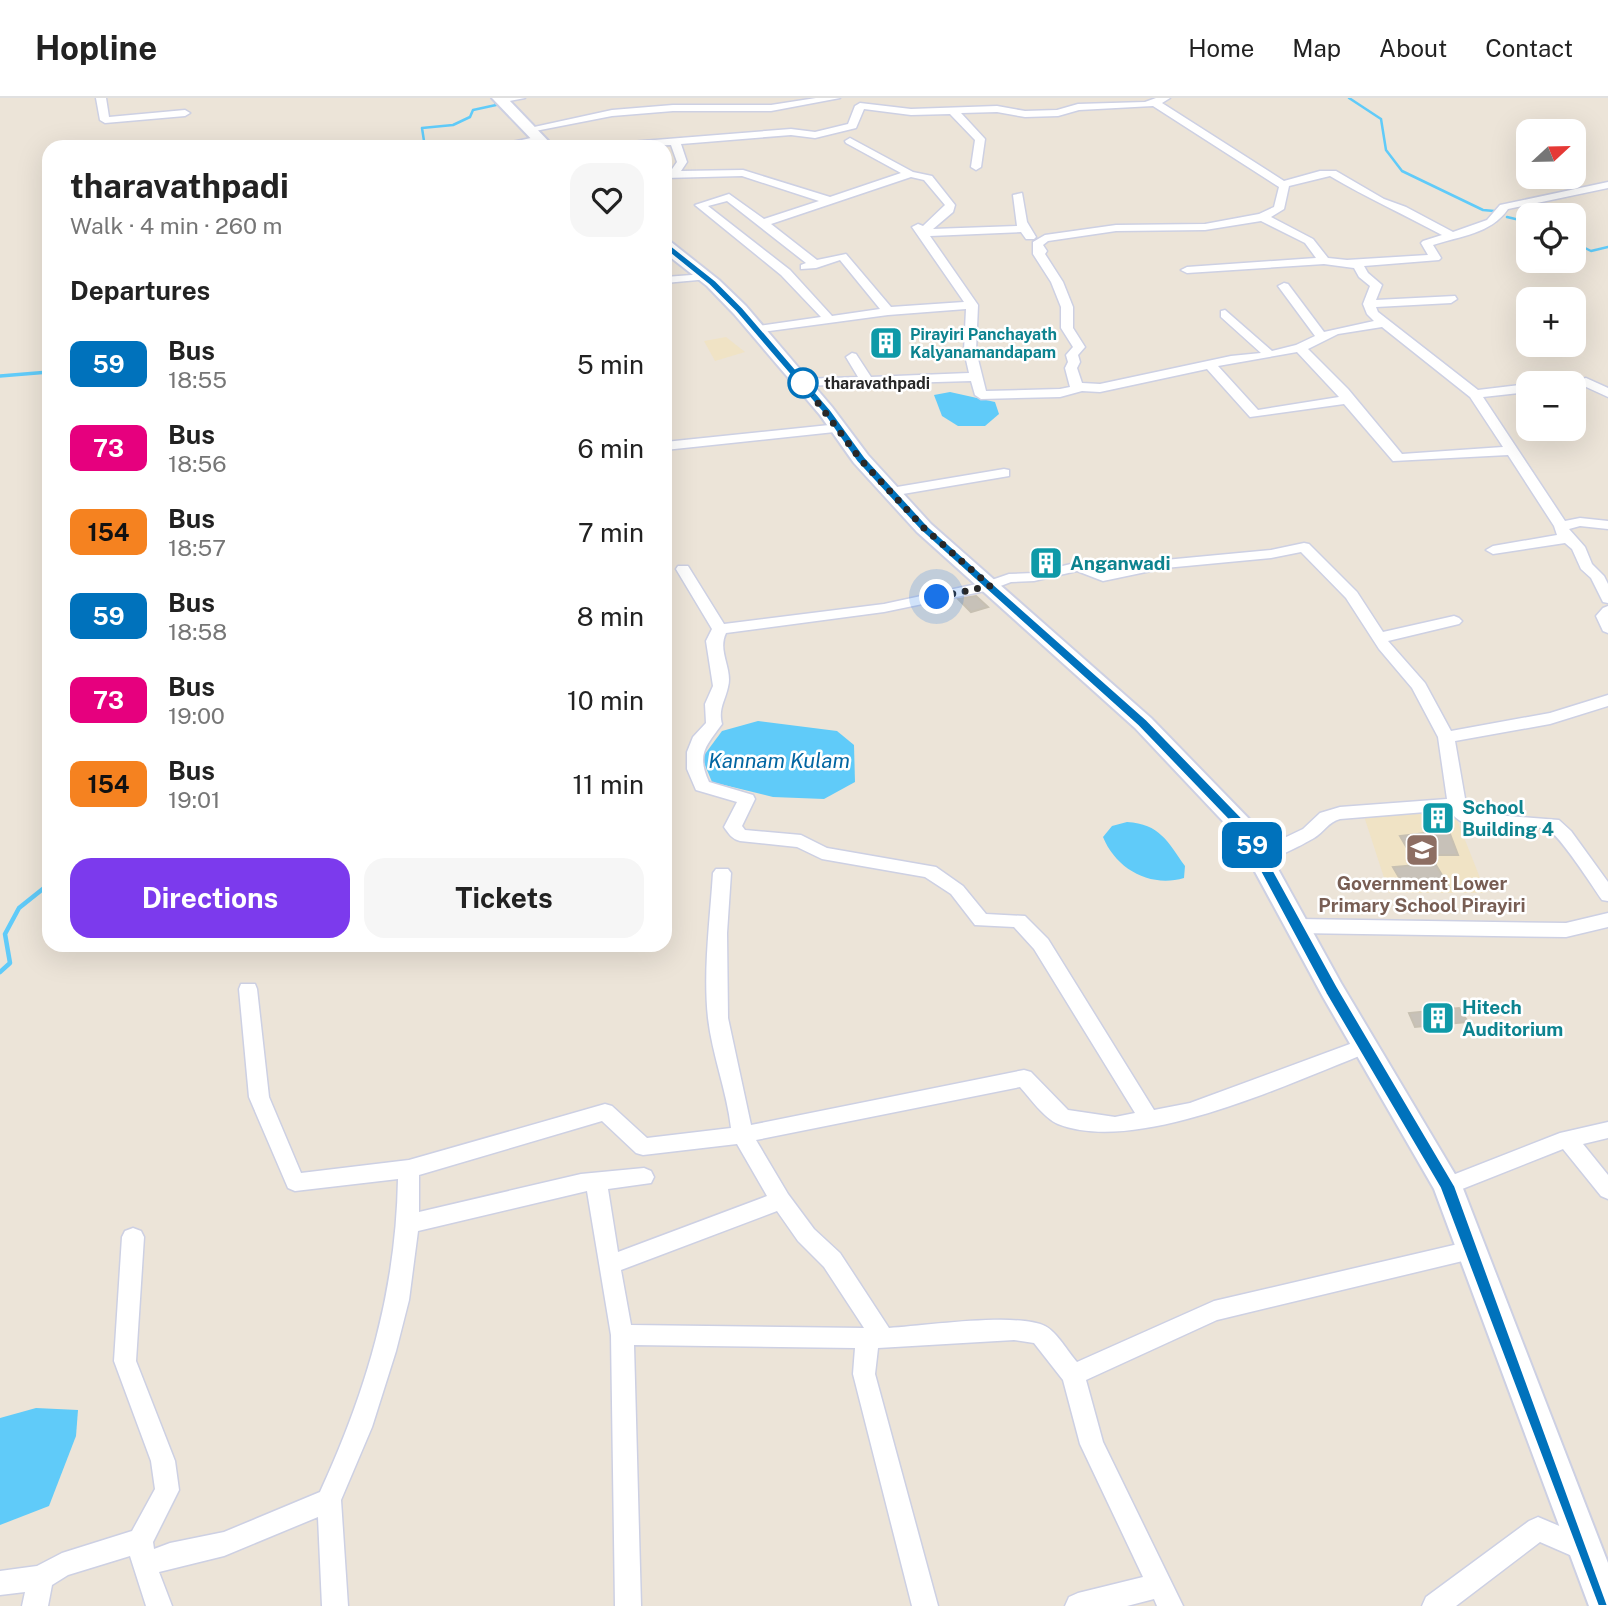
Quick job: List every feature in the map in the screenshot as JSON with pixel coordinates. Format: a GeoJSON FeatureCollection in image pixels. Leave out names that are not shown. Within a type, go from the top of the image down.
{"type":"FeatureCollection","features":[{"type":"Feature","properties":{"kind":"main road"},"geometry":{"type":"LineString","coordinates":[[500,99],[539,139]]}},
{"type":"Feature","properties":{"kind":"main road"},"geometry":{"type":"LineString","coordinates":[[672,251],[705,277],[758,330],[839,428],[861,460],[924,528],[1143,723],[1243,828],[1447,1186],[1607,1606]]}},
{"type":"Feature","properties":{"kind":"street"},"geometry":{"type":"LineString","coordinates":[[101,98],[105,121],[185,113]]}},
{"type":"Feature","properties":{"kind":"street"},"geometry":{"type":"LineString","coordinates":[[500,99],[520,98]]}},
{"type":"Feature","properties":{"kind":"street"},"geometry":{"type":"LineString","coordinates":[[539,139],[612,113],[673,108],[771,108],[835,98]]}},
{"type":"Feature","properties":{"kind":"street"},"geometry":{"type":"LineString","coordinates":[[849,98],[860,106],[911,112],[952,110],[1058,113],[1078,107],[1146,105],[1160,100],[1285,188],[1279,209],[1262,217],[1199,228],[1107,229],[1053,236],[1037,243]]}},
{"type":"Feature","properties":{"kind":"street"},"geometry":{"type":"LineString","coordinates":[[672,142],[782,134],[815,135],[852,126],[860,106]]}},
{"type":"Feature","properties":{"kind":"street"},"geometry":{"type":"LineString","coordinates":[[771,108],[782,134]]}},
{"type":"Feature","properties":{"kind":"street"},"geometry":{"type":"LineString","coordinates":[[952,110],[980,139],[976,167]]}},
{"type":"Feature","properties":{"kind":"street"},"geometry":{"type":"LineString","coordinates":[[850,141],[910,174],[928,178],[950,205],[949,210],[918,228]]}},
{"type":"Feature","properties":{"kind":"street"},"geometry":{"type":"LineString","coordinates":[[672,172],[682,162],[675,142]]}},
{"type":"Feature","properties":{"kind":"street"},"geometry":{"type":"LineString","coordinates":[[672,175],[743,173],[831,201]]}},
{"type":"Feature","properties":{"kind":"street"},"geometry":{"type":"LineString","coordinates":[[1283,185],[1332,173],[1380,201],[1402,209],[1450,235]]}},
{"type":"Feature","properties":{"kind":"street"},"geometry":{"type":"LineString","coordinates":[[763,223],[910,174]]}},
{"type":"Feature","properties":{"kind":"street"},"geometry":{"type":"LineString","coordinates":[[1187,270],[1324,261],[1350,263],[1434,258],[1427,243],[1488,225],[1499,218],[1504,207],[1608,185]]}},
{"type":"Feature","properties":{"kind":"street"},"geometry":{"type":"LineString","coordinates":[[1018,195],[1018,212],[1024,229],[1037,243],[1041,251],[1040,258],[1054,276],[1067,307],[1067,328],[1078,341],[1079,346],[1072,355],[1074,362],[1071,368],[1076,387]]}},
{"type":"Feature","properties":{"kind":"street"},"geometry":{"type":"LineString","coordinates":[[816,265],[729,197],[700,205],[785,271],[814,299],[829,320]]}},
{"type":"Feature","properties":{"kind":"street"},"geometry":{"type":"LineString","coordinates":[[1262,217],[1309,241],[1324,261]]}},
{"type":"Feature","properties":{"kind":"street"},"geometry":{"type":"LineString","coordinates":[[918,228],[1024,229]]}},
{"type":"Feature","properties":{"kind":"street"},"geometry":{"type":"LineString","coordinates":[[918,228],[972,305],[970,351],[981,395],[1060,393],[1076,387],[1100,388],[1270,355],[1300,348],[1335,331],[1382,323]]}},
{"type":"Feature","properties":{"kind":"street"},"geometry":{"type":"LineString","coordinates":[[785,271],[842,256],[888,311]]}},
{"type":"Feature","properties":{"kind":"street"},"geometry":{"type":"LineString","coordinates":[[1350,263],[1358,265],[1363,275],[1376,285],[1369,304],[1373,314],[1475,394],[1564,532],[1578,547],[1586,566],[1597,576],[1608,599]]}},
{"type":"Feature","properties":{"kind":"street"},"geometry":{"type":"LineString","coordinates":[[672,279],[705,277]]}},
{"type":"Feature","properties":{"kind":"street"},"geometry":{"type":"LineString","coordinates":[[1284,286],[1322,337]]}},
{"type":"Feature","properties":{"kind":"street"},"geometry":{"type":"LineString","coordinates":[[1369,304],[1451,299]]}},
{"type":"Feature","properties":{"kind":"street"},"geometry":{"type":"LineString","coordinates":[[758,330],[888,311],[972,305]]}},
{"type":"Feature","properties":{"kind":"street"},"geometry":{"type":"LineString","coordinates":[[1225,314],[1270,355]]}},
{"type":"Feature","properties":{"kind":"street"},"geometry":{"type":"LineString","coordinates":[[1300,348],[1343,392],[1398,458],[1511,451]]}},
{"type":"Feature","properties":{"kind":"street"},"geometry":{"type":"LineString","coordinates":[[852,357],[867,381]]}},
{"type":"Feature","properties":{"kind":"street"},"geometry":{"type":"LineString","coordinates":[[1211,366],[1255,414],[1347,400]]}},
{"type":"Feature","properties":{"kind":"street"},"geometry":{"type":"LineString","coordinates":[[803,383],[976,377]]}},
{"type":"Feature","properties":{"kind":"street"},"geometry":{"type":"LineString","coordinates":[[1586,382],[1608,393]]}},
{"type":"Feature","properties":{"kind":"street"},"geometry":{"type":"LineString","coordinates":[[1475,394],[1516,389]]}},
{"type":"Feature","properties":{"kind":"street"},"geometry":{"type":"LineString","coordinates":[[672,445],[839,428]]}},
{"type":"Feature","properties":{"kind":"street"},"geometry":{"type":"LineString","coordinates":[[891,492],[1004,473]]}},
{"type":"Feature","properties":{"kind":"street"},"geometry":{"type":"LineString","coordinates":[[1493,550],[1564,532],[1580,522],[1608,525]]}},
{"type":"Feature","properties":{"kind":"street"},"geometry":{"type":"LineString","coordinates":[[720,629],[884,608],[990,586],[1009,578],[1034,577],[1079,566],[1103,577],[1165,564],[1270,554],[1304,547],[1352,595],[1379,638],[1405,673],[1419,686],[1446,737],[1456,804],[1460,813],[1467,819],[1553,824],[1565,835],[1608,895]]}},
{"type":"Feature","properties":{"kind":"street"},"geometry":{"type":"LineString","coordinates":[[683,569],[720,629]]}},
{"type":"Feature","properties":{"kind":"street"},"geometry":{"type":"LineString","coordinates":[[1608,611],[1604,617],[1608,628]]}},
{"type":"Feature","properties":{"kind":"street"},"geometry":{"type":"LineString","coordinates":[[1379,638],[1454,621]]}},
{"type":"Feature","properties":{"kind":"street"},"geometry":{"type":"LineString","coordinates":[[720,629],[714,641],[721,686],[714,695],[714,724],[701,735],[693,768],[702,786],[747,799],[733,827],[740,835],[801,841],[822,853],[930,872],[957,890],[981,920],[1018,921],[1041,944],[1149,1119]]}},
{"type":"Feature","properties":{"kind":"street"},"geometry":{"type":"LineString","coordinates":[[1446,737],[1503,725],[1521,725],[1608,700]]}},
{"type":"Feature","properties":{"kind":"street"},"geometry":{"type":"LineString","coordinates":[[1259,857],[1309,833],[1326,817],[1340,813],[1456,804]]}},
{"type":"Feature","properties":{"kind":"street"},"geometry":{"type":"LineString","coordinates":[[722,873],[718,933],[718,1018],[738,1102],[743,1136],[781,1200],[806,1235],[832,1260],[883,1338]]}},
{"type":"Feature","properties":{"kind":"street"},"geometry":{"type":"LineString","coordinates":[[1297,926],[1566,930],[1608,920]]}},
{"type":"Feature","properties":{"kind":"street"},"geometry":{"type":"LineString","coordinates":[[248,989],[259,1097],[295,1182],[409,1169],[605,1112],[643,1147],[743,1136],[1024,1077],[1062,1117],[1115,1125],[1192,1111],[1365,1046]]}},
{"type":"Feature","properties":{"kind":"street"},"geometry":{"type":"LineString","coordinates":[[1447,1186],[1567,1139],[1608,1130]]}},
{"type":"Feature","properties":{"kind":"street"},"geometry":{"type":"LineString","coordinates":[[1567,1139],[1608,1190]]}},
{"type":"Feature","properties":{"kind":"street"},"geometry":{"type":"LineString","coordinates":[[335,1606],[329,1500],[351,1452],[378,1375],[398,1297],[408,1224],[409,1169]]}},
{"type":"Feature","properties":{"kind":"street"},"geometry":{"type":"LineString","coordinates":[[408,1224],[581,1183],[644,1177]]}},
{"type":"Feature","properties":{"kind":"street"},"geometry":{"type":"LineString","coordinates":[[596,1182],[622,1335],[628,1606]]}},
{"type":"Feature","properties":{"kind":"street"},"geometry":{"type":"LineString","coordinates":[[609,1265],[781,1200]]}},
{"type":"Feature","properties":{"kind":"street"},"geometry":{"type":"LineString","coordinates":[[133,1237],[125,1361],[163,1461],[167,1490],[141,1553],[159,1606]]}},
{"type":"Feature","properties":{"kind":"street"},"geometry":{"type":"LineString","coordinates":[[1073,1374],[1214,1311],[1471,1250]]}},
{"type":"Feature","properties":{"kind":"street"},"geometry":{"type":"LineString","coordinates":[[925,1606],[864,1374],[867,1339],[1014,1330],[1041,1334],[1073,1374],[1092,1444],[1165,1596],[1078,1606]]}},
{"type":"Feature","properties":{"kind":"street"},"geometry":{"type":"LineString","coordinates":[[622,1335],[883,1338]]}},
{"type":"Feature","properties":{"kind":"street"},"geometry":{"type":"LineString","coordinates":[[0,1583],[41,1578],[62,1565],[141,1553],[170,1555],[224,1544],[329,1500]]}},
{"type":"Feature","properties":{"kind":"street"},"geometry":{"type":"LineString","coordinates":[[1435,1606],[1538,1529],[1586,1550]]}},
{"type":"Feature","properties":{"kind":"street"},"geometry":{"type":"LineString","coordinates":[[35,1606],[41,1578]]}},
{"type":"Feature","properties":{"kind":"shaded area"},"geometry":{"type":"Polygon","coordinates":[[[726,337],[745,352],[715,361],[704,341],[726,337]]]}},
{"type":"Feature","properties":{"kind":"shaded area","name":"Government Lower Primary School Pirayiri"},"geometry":{"type":"Polygon","coordinates":[[[1361,807],[1452,807],[1486,893],[1389,893],[1361,807]]]}},
{"type":"Feature","properties":{"kind":"water"},"geometry":{"type":"Polygon","coordinates":[[[950,392],[995,402],[999,414],[985,426],[958,426],[942,416],[934,395],[950,392]]]}},
{"type":"Feature","properties":{"kind":"water","name":"Kannam Kulam"},"geometry":{"type":"Polygon","coordinates":[[[758,721],[837,731],[854,745],[855,782],[824,799],[773,797],[712,782],[702,758],[722,731],[758,721]]]}},
{"type":"Feature","properties":{"kind":"water"},"geometry":{"type":"Polygon","coordinates":[[[1127,822],[1147,826],[1162,835],[1185,866],[1184,878],[1147,878],[1125,867],[1103,837],[1112,826],[1127,822]]]}},
{"type":"Feature","properties":{"kind":"water"},"geometry":{"type":"Polygon","coordinates":[[[36,1408],[78,1410],[76,1436],[49,1506],[0,1525],[0,1418],[36,1408]]]}},
{"type":"Feature","properties":{"kind":"building"},"geometry":{"type":"Polygon","coordinates":[[[976,596],[988,607],[971,612],[958,599],[976,596]]]}},
{"type":"Feature","properties":{"kind":"building"},"geometry":{"type":"Polygon","coordinates":[[[1442,813],[1458,855],[1430,855],[1449,887],[1431,889],[1428,884],[1404,886],[1393,867],[1417,865],[1400,836],[1426,833],[1424,826],[1428,826],[1423,815],[1442,813]]]}},
{"type":"Feature","properties":{"kind":"building","name":"Hitech Auditorium"},"geometry":{"type":"Polygon","coordinates":[[[1459,1008],[1468,1022],[1415,1027],[1409,1013],[1459,1008]]]}},
{"type":"Feature","properties":{"kind":"waterway"},"geometry":{"type":"LineString","coordinates":[[424,140],[422,128],[453,125],[470,117],[473,110],[496,105],[494,98]]}},
{"type":"Feature","properties":{"kind":"waterway"},"geometry":{"type":"LineString","coordinates":[[1349,98],[1381,119],[1386,150],[1402,171],[1483,210],[1494,211]]}},
{"type":"Feature","properties":{"kind":"waterway"},"geometry":{"type":"LineString","coordinates":[[1507,217],[1516,219]]}},
{"type":"Feature","properties":{"kind":"waterway"},"geometry":{"type":"LineString","coordinates":[[1586,248],[1591,251],[1608,247]]}},
{"type":"Feature","properties":{"kind":"waterway"},"geometry":{"type":"LineString","coordinates":[[0,376],[42,373]]}},
{"type":"Feature","properties":{"kind":"waterway"},"geometry":{"type":"LineString","coordinates":[[0,972],[10,963],[5,934],[19,908],[42,890]]}},
{"type":"Feature","properties":{"kind":"bus line","name":"59"},"geometry":{"type":"LineString","coordinates":[[672,251],[713,283],[740,310],[826,411],[861,460],[924,528],[1143,723],[1243,828],[1332,990],[1447,1186],[1607,1606]]}},
{"type":"Feature","properties":{"kind":"place","name":"Pirayiri Panchayath Kalyanamandapam"},"geometry":{"type":"Point","coordinates":[886,343]}},
{"type":"Feature","properties":{"kind":"place","name":"tharavathpadi"},"geometry":{"type":"Point","coordinates":[803,383]}},
{"type":"Feature","properties":{"kind":"place","name":"Anganwadi"},"geometry":{"type":"Point","coordinates":[1046,563]}},
{"type":"Feature","properties":{"kind":"place","name":"School Building 4"},"geometry":{"type":"Point","coordinates":[1438,818]}},
{"type":"Feature","properties":{"kind":"place","name":"Government Lower Primary School Pirayiri"},"geometry":{"type":"Point","coordinates":[1422,850]}},
{"type":"Feature","properties":{"kind":"place","name":"Hitech Auditorium"},"geometry":{"type":"Point","coordinates":[1438,1018]}},
{"type":"Feature","properties":{"kind":"route"},"geometry":{"type":"LineString","coordinates":[[803,383],[861,460],[924,528],[990,586],[937,597]]}}]}
